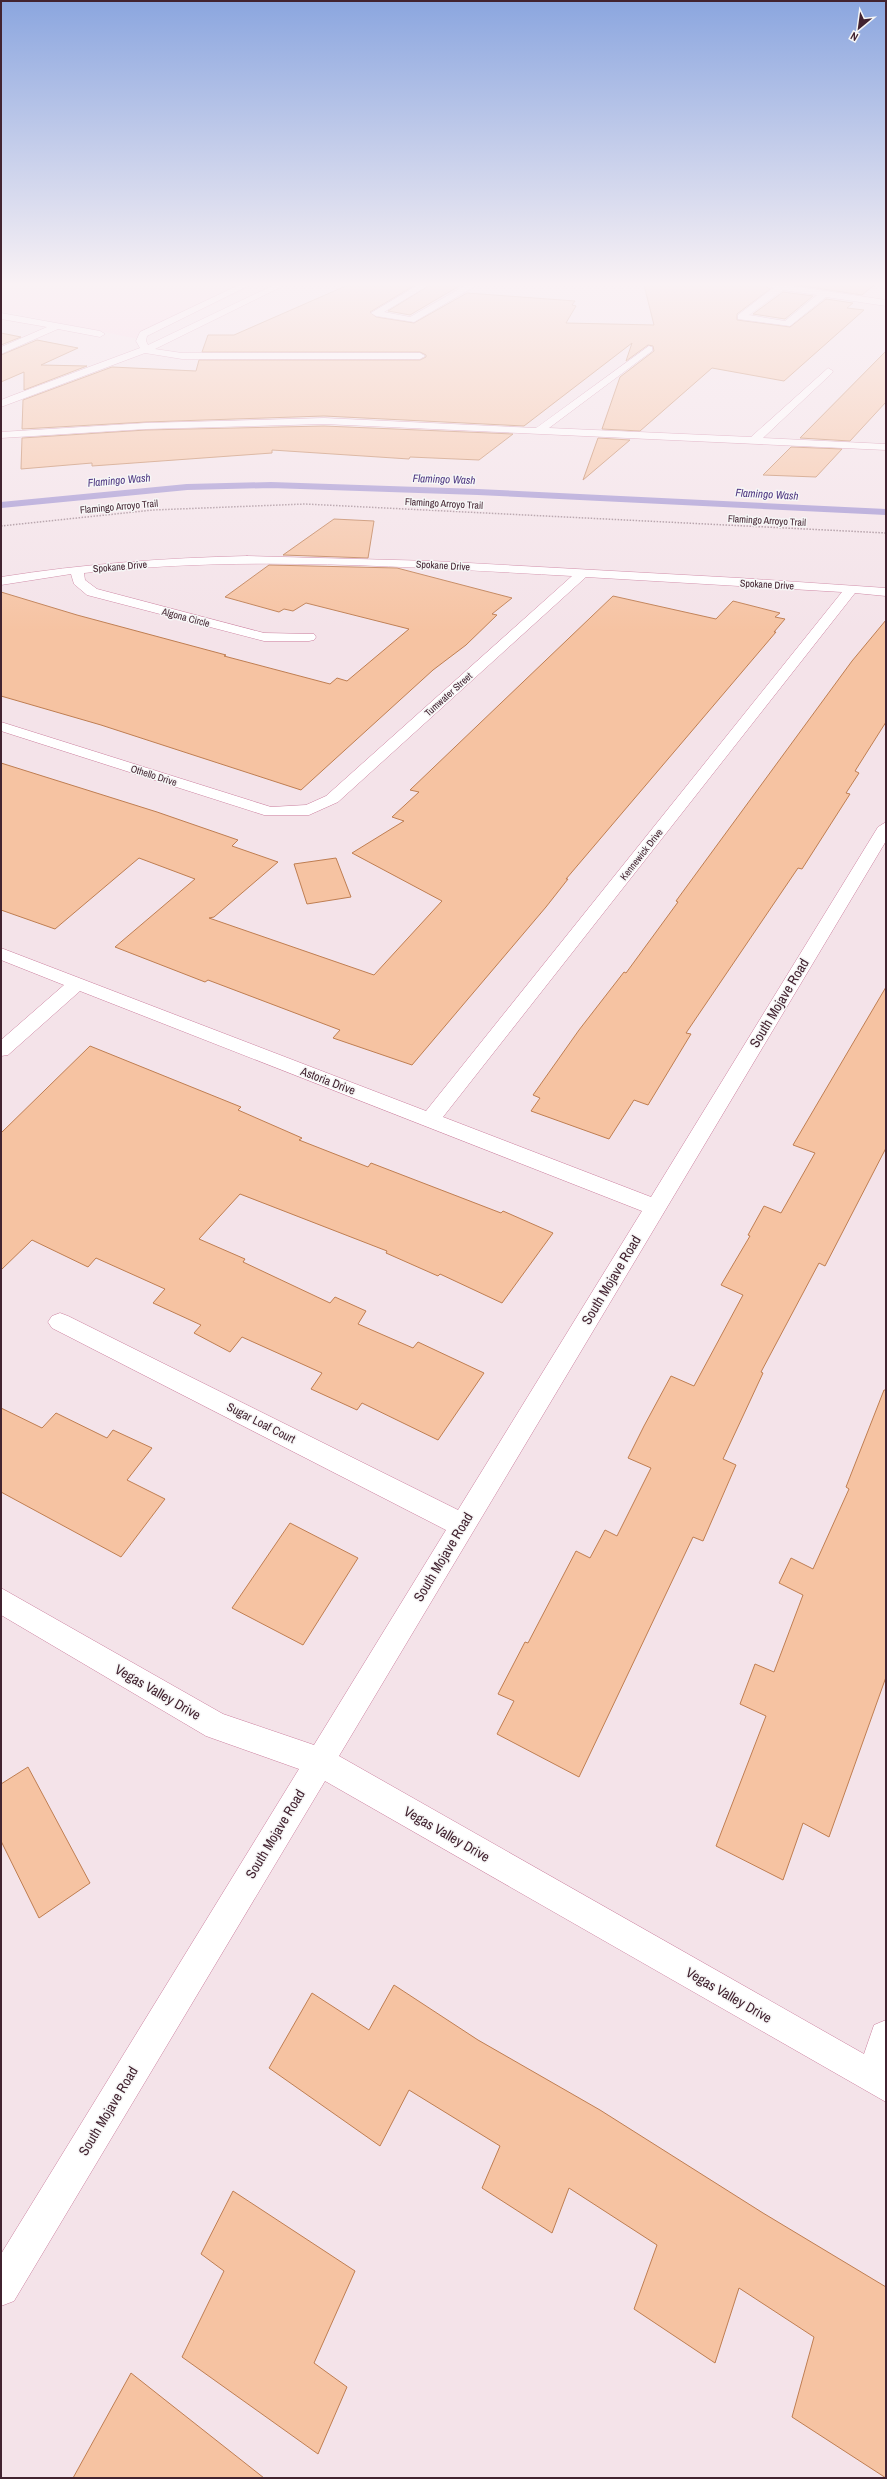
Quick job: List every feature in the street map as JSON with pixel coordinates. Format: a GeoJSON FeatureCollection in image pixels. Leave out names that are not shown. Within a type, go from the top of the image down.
{"type":"FeatureCollection","features":[{"type":"Feature","properties":{"kind":"street"},"geometry":{"type":"LineString","coordinates":[[540,430],[579,401]]}},
{"type":"Feature","properties":{"kind":"street"},"geometry":{"type":"LineString","coordinates":[[755,440],[797,401]]}},
{"type":"Feature","properties":{"kind":"street"},"geometry":{"type":"LineString","coordinates":[[1,436],[146,426],[309,422],[540,430],[886,446]]}},
{"type":"Feature","properties":{"kind":"street","name":"Spokane Drive"},"geometry":{"type":"LineString","coordinates":[[1,581],[132,564],[269,558],[333,559],[886,592]]}},
{"type":"Feature","properties":{"kind":"street","name":"Algona Circle"},"geometry":{"type":"LineString","coordinates":[[77,570],[79,581],[92,592],[264,637],[309,637]]}},
{"type":"Feature","properties":{"kind":"street","name":"Tumwater Street"},"geometry":{"type":"LineString","coordinates":[[309,810],[332,799],[583,573]]}},
{"type":"Feature","properties":{"kind":"street","name":"Kennewick Drive"},"geometry":{"type":"LineString","coordinates":[[430,1120],[852,589]]}},
{"type":"Feature","properties":{"kind":"street","name":"Othello Drive"},"geometry":{"type":"LineString","coordinates":[[1,726],[270,812],[309,810]]}},
{"type":"Feature","properties":{"kind":"street","name":"South Mojave Road"},"geometry":{"type":"LineString","coordinates":[[1,2288],[886,827]]}},
{"type":"Feature","properties":{"kind":"street","name":"Astoria Drive"},"geometry":{"type":"LineString","coordinates":[[1,954],[655,1207]]}},
{"type":"Feature","properties":{"kind":"street"},"geometry":{"type":"LineString","coordinates":[[1,1050],[77,984]]}},
{"type":"Feature","properties":{"kind":"street","name":"Sugar Loaf Court"},"geometry":{"type":"LineString","coordinates":[[60,1322],[462,1525]]}},
{"type":"Feature","properties":{"kind":"street","name":"Vegas Valley Drive"},"geometry":{"type":"LineString","coordinates":[[1,1601],[216,1726],[319,1761],[880,2082]]}},
{"type":"Feature","properties":{"kind":"street"},"geometry":{"type":"LineString","coordinates":[[880,2082],[886,2037]]}},
{"type":"Feature","properties":{"kind":"path","name":"Flamingo Arroyo Trail"},"geometry":{"type":"LineString","coordinates":[[1,526],[138,510],[220,505],[305,504],[886,533]]}},
{"type":"Feature","properties":{"kind":"building"},"geometry":{"type":"Polygon","coordinates":[[[23,401],[557,401],[524,426],[324,416],[146,422],[22,429],[23,401]]]}},
{"type":"Feature","properties":{"kind":"building"},"geometry":{"type":"Polygon","coordinates":[[[612,401],[675,401],[640,431],[602,429],[612,401]]]}},
{"type":"Feature","properties":{"kind":"building"},"geometry":{"type":"Polygon","coordinates":[[[837,401],[886,401],[850,441],[800,438],[837,401]]]}},
{"type":"Feature","properties":{"kind":"building"},"geometry":{"type":"Polygon","coordinates":[[[324,426],[513,434],[479,460],[410,457],[409,459],[272,450],[272,453],[92,466],[92,463],[21,469],[22,438],[146,430],[324,426]]]}},
{"type":"Feature","properties":{"kind":"building"},"geometry":{"type":"Polygon","coordinates":[[[598,438],[630,440],[583,480],[598,438]]]}},
{"type":"Feature","properties":{"kind":"building"},"geometry":{"type":"Polygon","coordinates":[[[791,447],[842,449],[816,477],[763,475],[791,447]]]}},
{"type":"Feature","properties":{"kind":"building"},"geometry":{"type":"Polygon","coordinates":[[[334,519],[374,521],[368,558],[283,555],[334,519]]]}},
{"type":"Feature","properties":{"kind":"building"},"geometry":{"type":"Polygon","coordinates":[[[269,565],[397,568],[512,598],[492,614],[497,615],[466,645],[433,670],[301,790],[101,725],[1,696],[1,592],[77,615],[330,684],[337,678],[347,681],[409,629],[306,603],[293,611],[284,609],[279,612],[225,597],[269,565]]]}},
{"type":"Feature","properties":{"kind":"building"},"geometry":{"type":"Polygon","coordinates":[[[613,596],[716,619],[733,601],[780,613],[775,617],[785,619],[774,632],[776,632],[566,879],[568,879],[546,907],[412,1065],[333,1038],[340,1030],[208,980],[205,982],[115,947],[195,879],[139,858],[55,929],[1,910],[1,763],[157,812],[238,840],[232,846],[278,862],[214,917],[209,918],[374,975],[442,901],[352,853],[404,821],[392,817],[419,792],[410,790],[613,596]]]}},
{"type":"Feature","properties":{"kind":"building"},"geometry":{"type":"Polygon","coordinates":[[[886,620],[886,722],[855,771],[859,773],[846,793],[850,794],[802,869],[798,868],[686,1033],[691,1034],[648,1105],[634,1100],[609,1139],[531,1111],[540,1098],[533,1095],[579,1030],[624,972],[626,973],[678,902],[676,901],[852,661],[886,620]]]}},
{"type":"Feature","properties":{"kind":"building"},"geometry":{"type":"Polygon","coordinates":[[[336,858],[351,897],[307,904],[294,864],[336,858]]]}},
{"type":"Feature","properties":{"kind":"building"},"geometry":{"type":"Polygon","coordinates":[[[886,987],[886,1148],[825,1266],[819,1263],[761,1372],[763,1373],[723,1459],[736,1465],[703,1541],[693,1537],[579,1777],[497,1734],[514,1701],[498,1694],[525,1642],[528,1643],[576,1551],[590,1558],[605,1530],[617,1536],[651,1468],[628,1458],[671,1376],[694,1386],[743,1295],[721,1285],[750,1236],[748,1235],[764,1206],[781,1213],[815,1153],[793,1145],[886,987]]]}},
{"type":"Feature","properties":{"kind":"building"},"geometry":{"type":"Polygon","coordinates":[[[90,1046],[241,1107],[238,1110],[302,1138],[299,1140],[368,1167],[371,1163],[501,1213],[503,1211],[553,1233],[502,1303],[440,1274],[438,1276],[386,1253],[387,1251],[240,1194],[199,1239],[245,1259],[243,1262],[330,1303],[335,1297],[366,1311],[358,1324],[413,1348],[418,1342],[484,1373],[438,1440],[362,1403],[357,1410],[311,1389],[322,1373],[242,1337],[230,1352],[194,1333],[201,1325],[153,1303],[165,1289],[96,1258],[88,1267],[32,1240],[1,1270],[1,1133],[90,1046]]]}},
{"type":"Feature","properties":{"kind":"building"},"geometry":{"type":"Polygon","coordinates":[[[884,1390],[886,1390],[886,1677],[829,1837],[803,1823],[783,1880],[716,1846],[766,1716],[740,1704],[755,1664],[774,1672],[803,1595],[779,1583],[791,1558],[813,1569],[849,1489],[846,1487],[884,1390]]]}},
{"type":"Feature","properties":{"kind":"building"},"geometry":{"type":"Polygon","coordinates":[[[1,1408],[42,1428],[56,1413],[107,1438],[113,1430],[152,1448],[127,1480],[165,1499],[121,1557],[1,1492],[1,1408]]]}},
{"type":"Feature","properties":{"kind":"building"},"geometry":{"type":"Polygon","coordinates":[[[290,1523],[358,1558],[303,1645],[232,1608],[290,1523]]]}},
{"type":"Feature","properties":{"kind":"building"},"geometry":{"type":"Polygon","coordinates":[[[28,1767],[90,1883],[39,1918],[1,1841],[1,1784],[28,1767]]]}},
{"type":"Feature","properties":{"kind":"building"},"geometry":{"type":"Polygon","coordinates":[[[394,1985],[478,2040],[600,2110],[763,2213],[886,2287],[886,2478],[792,2417],[814,2337],[739,2288],[715,2363],[634,2309],[657,2245],[569,2188],[552,2233],[482,2188],[500,2146],[409,2090],[380,2146],[269,2068],[312,1993],[369,2030],[394,1985]]]}},
{"type":"Feature","properties":{"kind":"building"},"geometry":{"type":"Polygon","coordinates":[[[233,2191],[355,2271],[314,2363],[347,2387],[318,2454],[182,2357],[224,2271],[201,2254],[233,2191]]]}},
{"type":"Feature","properties":{"kind":"building"},"geometry":{"type":"Polygon","coordinates":[[[131,2373],[174,2407],[264,2478],[73,2478],[131,2373]]]}},
{"type":"Feature","properties":{"kind":"waterway","name":"Flamingo Wash"},"geometry":{"type":"LineString","coordinates":[[1,505],[187,487],[271,485],[478,492],[886,512]]}}]}
